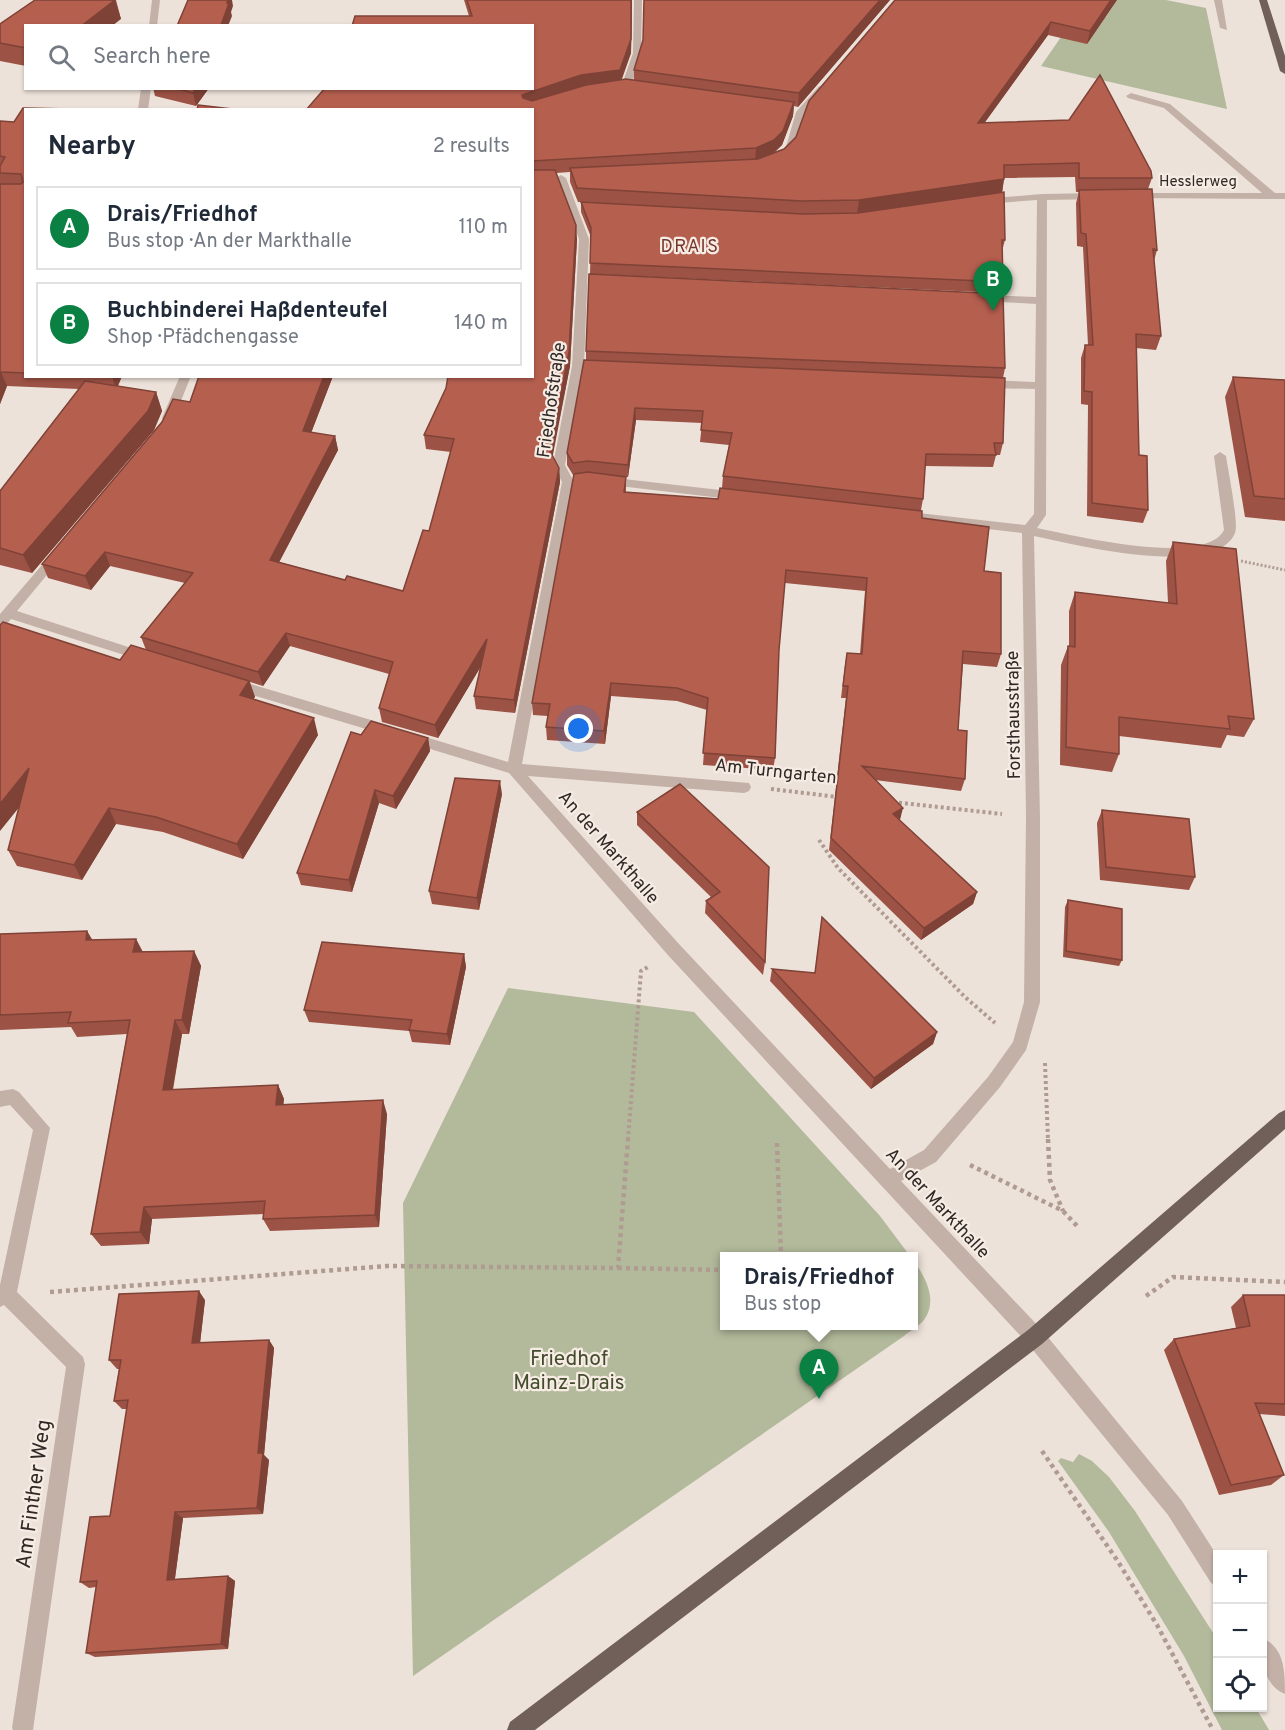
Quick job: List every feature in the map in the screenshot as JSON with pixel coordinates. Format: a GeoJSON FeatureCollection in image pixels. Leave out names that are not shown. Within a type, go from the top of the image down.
{"type":"FeatureCollection","features":[{"type":"Feature","properties":{"kind":"main road"},"geometry":{"type":"LineString","coordinates":[[1263,0],[1285,71]]}},
{"type":"Feature","properties":{"kind":"main road"},"geometry":{"type":"LineString","coordinates":[[518,1730],[1035,1336],[1285,1118]]}},
{"type":"Feature","properties":{"kind":"street"},"geometry":{"type":"LineString","coordinates":[[153,24],[156,0]]}},
{"type":"Feature","properties":{"kind":"street"},"geometry":{"type":"LineString","coordinates":[[637,89],[621,88],[637,53],[638,0]]}},
{"type":"Feature","properties":{"kind":"street"},"geometry":{"type":"LineString","coordinates":[[1218,0],[1224,28]]}},
{"type":"Feature","properties":{"kind":"street"},"geometry":{"type":"LineString","coordinates":[[767,163],[778,159],[790,148],[801,112],[831,76]]}},
{"type":"Feature","properties":{"kind":"street"},"geometry":{"type":"LineString","coordinates":[[143,108],[146,90]]}},
{"type":"Feature","properties":{"kind":"street"},"geometry":{"type":"LineString","coordinates":[[1131,96],[1167,106],[1272,195]]}},
{"type":"Feature","properties":{"kind":"street"},"geometry":{"type":"LineString","coordinates":[[790,110],[801,112]]}},
{"type":"Feature","properties":{"kind":"street","name":"Friedhofstraße"},"geometry":{"type":"LineString","coordinates":[[514,769],[578,480],[559,465],[584,366],[589,280],[578,208],[561,178]]}},
{"type":"Feature","properties":{"kind":"street"},"geometry":{"type":"LineString","coordinates":[[978,202],[1042,196],[1111,196]]}},
{"type":"Feature","properties":{"kind":"street","name":"Forsthausstraße"},"geometry":{"type":"LineString","coordinates":[[889,1179],[930,1156],[994,1082],[1020,1045],[1032,1002],[1033,818],[1028,530],[1040,515],[1042,196]]}},
{"type":"Feature","properties":{"kind":"street","name":"Hesslerweg"},"geometry":{"type":"LineString","coordinates":[[1123,196],[1285,196]]}},
{"type":"Feature","properties":{"kind":"street"},"geometry":{"type":"LineString","coordinates":[[971,297],[1042,301]]}},
{"type":"Feature","properties":{"kind":"street"},"geometry":{"type":"LineString","coordinates":[[161,432],[185,378]]}},
{"type":"Feature","properties":{"kind":"street"},"geometry":{"type":"LineString","coordinates":[[970,383],[1042,386]]}},
{"type":"Feature","properties":{"kind":"street"},"geometry":{"type":"LineString","coordinates":[[888,514],[1028,530],[1113,548],[1152,552],[1203,550],[1225,540],[1230,530],[1220,456]]}},
{"type":"Feature","properties":{"kind":"street"},"geometry":{"type":"LineString","coordinates":[[578,480],[749,498]]}},
{"type":"Feature","properties":{"kind":"street"},"geometry":{"type":"LineString","coordinates":[[68,541],[4,618],[157,660]]}},
{"type":"Feature","properties":{"kind":"street"},"geometry":{"type":"LineString","coordinates":[[224,681],[514,769]]}},
{"type":"Feature","properties":{"kind":"street","name":"Am Turngarten"},"geometry":{"type":"LineString","coordinates":[[514,769],[744,786]]}},
{"type":"Feature","properties":{"kind":"street","name":"An der Markthalle"},"geometry":{"type":"LineString","coordinates":[[514,769],[673,949],[1035,1336],[1175,1508],[1213,1568]]}},
{"type":"Feature","properties":{"kind":"street"},"geometry":{"type":"LineString","coordinates":[[0,1099],[13,1097],[42,1128],[4,1296]]}},
{"type":"Feature","properties":{"kind":"street","name":"Am Finther Weg"},"geometry":{"type":"LineString","coordinates":[[4,1296],[76,1364],[23,1728]]}},
{"type":"Feature","properties":{"kind":"street"},"geometry":{"type":"LineString","coordinates":[[1267,1654],[1285,1683]]}},
{"type":"Feature","properties":{"kind":"path","name":"Am Turngarten"},"geometry":{"type":"LineString","coordinates":[[744,786],[848,798]]}},
{"type":"Feature","properties":{"kind":"path"},"geometry":{"type":"LineString","coordinates":[[883,801],[1033,818]]}},
{"type":"Feature","properties":{"kind":"path"},"geometry":{"type":"LineString","coordinates":[[819,840],[838,868],[965,997],[1020,1045],[1046,1063],[1050,1180],[1063,1211]]}},
{"type":"Feature","properties":{"kind":"path"},"geometry":{"type":"LineString","coordinates":[[618,1268],[641,971],[673,949]]}},
{"type":"Feature","properties":{"kind":"path"},"geometry":{"type":"LineString","coordinates":[[777,1143],[781,1252]]}},
{"type":"Feature","properties":{"kind":"path"},"geometry":{"type":"LineString","coordinates":[[970,1165],[1063,1211],[1078,1227]]}},
{"type":"Feature","properties":{"kind":"path"},"geometry":{"type":"LineString","coordinates":[[4,1296],[387,1266],[720,1270]]}},
{"type":"Feature","properties":{"kind":"path"},"geometry":{"type":"LineString","coordinates":[[1146,1296],[1173,1277],[1285,1282]]}},
{"type":"Feature","properties":{"kind":"path"},"geometry":{"type":"LineString","coordinates":[[1042,1451],[1158,1624],[1213,1730]]}},
{"type":"Feature","properties":{"kind":"green space"},"geometry":{"type":"Polygon","coordinates":[[[1117,0],[1166,0],[1206,8],[1227,109],[1041,66],[1079,11],[1106,17],[1117,0]]]}},
{"type":"Feature","properties":{"kind":"green space","name":"Friedhof Mainz-Drais"},"geometry":{"type":"Polygon","coordinates":[[[508,988],[694,1012],[880,1216],[907,1252],[720,1252],[720,1330],[912,1330],[413,1676],[403,1203],[508,988]]]}},
{"type":"Feature","properties":{"kind":"green space","name":"Friedhof Mainz-Drais"},"geometry":{"type":"Polygon","coordinates":[[[918,1267],[926,1282],[930,1297],[928,1313],[918,1325],[918,1267]]]}},
{"type":"Feature","properties":{"kind":"green space"},"geometry":{"type":"Polygon","coordinates":[[[1079,1454],[1092,1461],[1109,1477],[1135,1511],[1213,1633],[1213,1712],[1258,1712],[1269,1730],[1222,1730],[1184,1656],[1109,1532],[1058,1461],[1061,1458],[1073,1462],[1079,1454]]]}},
{"type":"Feature","properties":{"kind":"building"},"geometry":{"type":"Polygon","coordinates":[[[35,0],[115,0],[84,24],[24,24],[24,48],[0,43],[0,24],[35,0]]]}},
{"type":"Feature","properties":{"kind":"building"},"geometry":{"type":"Polygon","coordinates":[[[188,0],[228,0],[221,24],[178,24],[188,0]]]}},
{"type":"Feature","properties":{"kind":"building"},"geometry":{"type":"Polygon","coordinates":[[[467,0],[631,0],[631,39],[620,70],[581,75],[522,95],[523,98],[532,101],[586,85],[626,79],[794,102],[783,131],[774,140],[756,148],[534,161],[534,108],[308,108],[323,90],[534,90],[534,24],[353,24],[355,16],[472,16],[467,0]]]}},
{"type":"Feature","properties":{"kind":"building"},"geometry":{"type":"Polygon","coordinates":[[[644,0],[880,0],[799,93],[634,70],[643,40],[644,0]]]}},
{"type":"Feature","properties":{"kind":"building"},"geometry":{"type":"Polygon","coordinates":[[[895,0],[1111,0],[1090,31],[1051,22],[978,123],[1069,120],[1100,75],[1151,171],[1152,178],[1079,178],[1079,163],[1004,165],[1004,179],[859,200],[802,201],[577,188],[570,168],[758,159],[784,149],[796,137],[809,101],[895,0]]]}},
{"type":"Feature","properties":{"kind":"building"},"geometry":{"type":"Polygon","coordinates":[[[198,105],[224,108],[197,108],[198,105]]]}},
{"type":"Feature","properties":{"kind":"building"},"geometry":{"type":"Polygon","coordinates":[[[24,108],[24,373],[1,372],[0,375],[0,184],[21,184],[23,182],[21,174],[0,173],[0,166],[5,157],[0,156],[0,121],[14,122],[24,108]]]}},
{"type":"Feature","properties":{"kind":"building"},"geometry":{"type":"Polygon","coordinates":[[[534,170],[555,170],[576,225],[569,352],[550,451],[559,468],[514,700],[474,696],[487,639],[435,725],[379,708],[393,662],[286,633],[258,672],[141,637],[193,573],[105,552],[85,576],[42,564],[162,422],[173,399],[190,402],[198,378],[323,378],[303,431],[335,436],[270,560],[345,580],[347,576],[403,591],[423,530],[429,531],[454,439],[424,435],[446,388],[448,378],[534,378],[534,170]]]}},
{"type":"Feature","properties":{"kind":"building"},"geometry":{"type":"Polygon","coordinates":[[[1152,189],[1157,250],[1153,249],[1161,336],[1136,334],[1139,455],[1147,456],[1148,510],[1092,503],[1092,392],[1084,391],[1085,345],[1093,345],[1086,234],[1081,233],[1079,190],[1152,189]]]}},
{"type":"Feature","properties":{"kind":"building"},"geometry":{"type":"Polygon","coordinates":[[[1004,192],[1003,282],[590,263],[591,228],[581,202],[802,214],[858,213],[1004,192]]]}},
{"type":"Feature","properties":{"kind":"building"},"geometry":{"type":"Polygon","coordinates":[[[589,274],[1003,294],[1005,368],[586,351],[589,274]]]}},
{"type":"Feature","properties":{"kind":"building"},"geometry":{"type":"Polygon","coordinates":[[[584,360],[1005,378],[1003,443],[994,443],[996,455],[926,454],[923,499],[723,476],[732,433],[701,430],[703,411],[635,408],[628,465],[588,461],[573,463],[567,453],[584,360]]]}},
{"type":"Feature","properties":{"kind":"building"},"geometry":{"type":"Polygon","coordinates":[[[1233,377],[1285,380],[1285,499],[1254,496],[1233,377]]]}},
{"type":"Feature","properties":{"kind":"building"},"geometry":{"type":"Polygon","coordinates":[[[85,381],[156,392],[148,411],[23,555],[0,548],[0,491],[85,381]]]}},
{"type":"Feature","properties":{"kind":"building"},"geometry":{"type":"Polygon","coordinates":[[[588,472],[626,477],[624,492],[718,499],[720,488],[922,511],[922,518],[989,527],[984,571],[1001,573],[1001,654],[963,651],[958,730],[967,731],[965,779],[862,766],[903,808],[893,814],[977,892],[924,928],[831,838],[848,686],[843,686],[847,653],[862,654],[867,578],[786,570],[779,650],[775,758],[703,753],[708,698],[677,688],[611,683],[604,731],[546,727],[550,704],[532,703],[574,474],[588,472]]]}},
{"type":"Feature","properties":{"kind":"building"},"geometry":{"type":"Polygon","coordinates":[[[1173,542],[1236,549],[1254,719],[1228,716],[1230,729],[1119,717],[1119,754],[1066,747],[1068,646],[1075,647],[1075,592],[1177,604],[1173,542]]]}},
{"type":"Feature","properties":{"kind":"building"},"geometry":{"type":"Polygon","coordinates":[[[3,622],[120,660],[131,645],[249,681],[240,695],[314,718],[237,844],[156,817],[109,808],[74,865],[8,850],[29,768],[0,804],[0,625],[3,622]]]}},
{"type":"Feature","properties":{"kind":"building"},"geometry":{"type":"Polygon","coordinates":[[[371,721],[428,738],[393,796],[375,790],[349,880],[297,873],[351,732],[361,735],[371,721]]]}},
{"type":"Feature","properties":{"kind":"building"},"geometry":{"type":"Polygon","coordinates":[[[455,778],[500,781],[477,898],[429,891],[455,778]]]}},
{"type":"Feature","properties":{"kind":"building"},"geometry":{"type":"Polygon","coordinates":[[[680,784],[769,867],[765,962],[706,901],[720,892],[637,812],[680,784]]]}},
{"type":"Feature","properties":{"kind":"building"},"geometry":{"type":"Polygon","coordinates":[[[1102,810],[1189,819],[1195,877],[1106,867],[1102,810]]]}},
{"type":"Feature","properties":{"kind":"building"},"geometry":{"type":"Polygon","coordinates":[[[1068,900],[1122,909],[1122,960],[1066,951],[1068,900]]]}},
{"type":"Feature","properties":{"kind":"building"},"geometry":{"type":"Polygon","coordinates":[[[822,917],[937,1032],[874,1078],[772,969],[815,973],[822,917]]]}},
{"type":"Feature","properties":{"kind":"building"},"geometry":{"type":"Polygon","coordinates":[[[87,931],[86,940],[136,939],[133,952],[194,951],[182,1020],[175,1020],[163,1090],[278,1085],[276,1105],[383,1100],[375,1215],[263,1219],[265,1201],[144,1207],[140,1232],[91,1234],[130,1020],[68,1023],[71,1012],[0,1015],[0,934],[87,931]]]}},
{"type":"Feature","properties":{"kind":"building"},"geometry":{"type":"Polygon","coordinates":[[[322,942],[464,954],[447,1034],[409,1030],[412,1020],[304,1010],[322,942]]]}},
{"type":"Feature","properties":{"kind":"building"},"geometry":{"type":"Polygon","coordinates":[[[199,1291],[192,1343],[269,1340],[258,1453],[263,1453],[257,1508],[175,1512],[167,1580],[228,1576],[221,1644],[86,1653],[97,1581],[80,1582],[90,1517],[110,1516],[128,1400],[114,1401],[121,1360],[109,1360],[119,1294],[199,1291]]]}},
{"type":"Feature","properties":{"kind":"building"},"geometry":{"type":"Polygon","coordinates":[[[1243,1295],[1285,1295],[1285,1404],[1255,1403],[1284,1475],[1231,1485],[1174,1339],[1250,1326],[1243,1295]]]}},
{"type":"Feature","properties":{"kind":"place","name":"Buchbinderei Haßdenteufel"},"geometry":{"type":"Point","coordinates":[993,311]}},
{"type":"Feature","properties":{"kind":"place","name":"Drais/Friedhof"},"geometry":{"type":"Point","coordinates":[819,1399]}},
{"type":"Feature","properties":{"kind":"district","name":"DRAIS"},"geometry":{"type":"Point","coordinates":[690,246]}}]}
